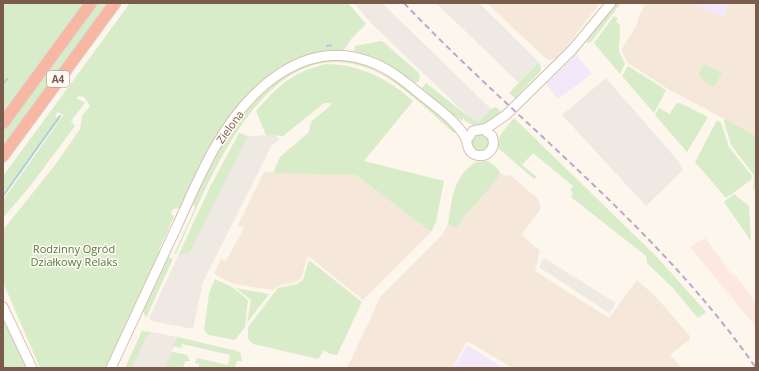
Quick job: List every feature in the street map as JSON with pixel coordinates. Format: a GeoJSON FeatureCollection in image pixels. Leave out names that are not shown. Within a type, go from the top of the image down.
{"type":"FeatureCollection","features":[{"type":"Feature","properties":{"kind":"highway","name":"A4"},"geometry":{"type":"LineString","coordinates":[[3,123],[91,3]]}},
{"type":"Feature","properties":{"kind":"highway","name":"A4"},"geometry":{"type":"LineString","coordinates":[[3,156],[115,3]]}},
{"type":"Feature","properties":{"kind":"main road"},"geometry":{"type":"LineString","coordinates":[[506,115],[493,138],[492,149],[487,154],[480,156],[470,151],[467,140],[469,135],[475,130],[484,130],[506,115],[578,43],[611,3]]}},
{"type":"Feature","properties":{"kind":"main road","name":"Zielona"},"geometry":{"type":"LineString","coordinates":[[111,368],[213,150],[241,110],[260,89],[278,74],[298,62],[319,57],[341,55],[364,60],[396,75],[452,120],[467,140]]}},
{"type":"Feature","properties":{"kind":"main road","name":"Zielona"},"geometry":{"type":"LineString","coordinates":[[452,120],[475,130]]}},
{"type":"Feature","properties":{"kind":"main road"},"geometry":{"type":"LineString","coordinates":[[484,130],[493,138]]}},
{"type":"Feature","properties":{"kind":"main road"},"geometry":{"type":"LineString","coordinates":[[3,307],[32,368]]}},
{"type":"Feature","properties":{"kind":"shaded area"},"geometry":{"type":"Polygon","coordinates":[[[354,3],[382,3],[491,109],[479,122],[469,117],[372,24],[354,3]]]}},
{"type":"Feature","properties":{"kind":"shaded area"},"geometry":{"type":"Polygon","coordinates":[[[436,3],[479,3],[539,62],[519,83],[436,3]]]}},
{"type":"Feature","properties":{"kind":"shaded area"},"geometry":{"type":"Polygon","coordinates":[[[487,3],[600,3],[561,54],[555,59],[550,60],[545,58],[487,3]]]}},
{"type":"Feature","properties":{"kind":"shaded area"},"geometry":{"type":"Polygon","coordinates":[[[646,3],[694,3],[723,17],[729,3],[756,3],[756,136],[668,89],[628,63],[621,50],[636,27],[639,16],[646,3]]]}},
{"type":"Feature","properties":{"kind":"shaded area"},"geometry":{"type":"Polygon","coordinates":[[[694,3],[729,3],[723,17],[694,3]]]}},
{"type":"Feature","properties":{"kind":"shaded area"},"geometry":{"type":"Polygon","coordinates":[[[576,54],[592,74],[558,99],[546,84],[576,54]]]}},
{"type":"Feature","properties":{"kind":"shaded area"},"geometry":{"type":"Polygon","coordinates":[[[606,78],[678,161],[683,170],[646,206],[562,115],[606,78]]]}},
{"type":"Feature","properties":{"kind":"shaded area"},"geometry":{"type":"Polygon","coordinates":[[[274,135],[280,139],[272,145],[203,282],[193,329],[151,321],[149,318],[178,256],[190,252],[248,136],[274,135]]]}},
{"type":"Feature","properties":{"kind":"shaded area"},"geometry":{"type":"Polygon","coordinates":[[[264,172],[356,175],[431,232],[363,300],[308,256],[301,278],[296,282],[278,286],[273,290],[234,284],[214,274],[221,259],[226,261],[244,228],[238,225],[264,172]]]}},
{"type":"Feature","properties":{"kind":"shaded area"},"geometry":{"type":"Polygon","coordinates":[[[500,172],[505,176],[510,175],[538,199],[540,204],[540,210],[522,234],[531,244],[540,250],[535,271],[609,318],[637,280],[656,297],[690,336],[690,339],[670,355],[682,368],[512,368],[467,341],[452,368],[347,368],[381,296],[442,235],[448,224],[457,227],[461,220],[496,181],[500,172]]]}},
{"type":"Feature","properties":{"kind":"shaded area"},"geometry":{"type":"Polygon","coordinates":[[[705,238],[733,276],[735,275],[756,302],[756,327],[690,247],[705,238]]]}},
{"type":"Feature","properties":{"kind":"shaded area"},"geometry":{"type":"Polygon","coordinates":[[[544,258],[616,303],[609,313],[539,267],[544,258]]]}},
{"type":"Feature","properties":{"kind":"shaded area"},"geometry":{"type":"Polygon","coordinates":[[[151,332],[178,337],[165,368],[132,368],[147,336],[150,335],[151,332]]]}},
{"type":"Feature","properties":{"kind":"shaded area"},"geometry":{"type":"Polygon","coordinates":[[[467,345],[504,368],[453,368],[467,345]]]}},
{"type":"Feature","properties":{"kind":"green space"},"geometry":{"type":"Polygon","coordinates":[[[3,3],[83,3],[3,112],[3,3]]]}},
{"type":"Feature","properties":{"kind":"green space"},"geometry":{"type":"Polygon","coordinates":[[[97,3],[111,3],[3,150],[3,130],[97,3]]]}},
{"type":"Feature","properties":{"kind":"green space","name":"Rodzinny Ogród Działkowy Relaks"},"geometry":{"type":"Polygon","coordinates":[[[130,3],[348,3],[366,24],[352,38],[343,51],[322,53],[302,58],[283,67],[266,78],[236,107],[204,158],[181,208],[173,209],[171,213],[174,217],[158,252],[160,254],[107,368],[40,368],[3,282],[3,230],[55,165],[80,129],[82,116],[90,106],[84,97],[79,96],[76,98],[85,103],[71,121],[75,126],[31,185],[3,218],[3,200],[72,103],[63,115],[58,112],[55,116],[60,119],[3,194],[3,176],[130,3]]]}},
{"type":"Feature","properties":{"kind":"green space"},"geometry":{"type":"Polygon","coordinates":[[[616,3],[621,3],[592,41],[587,44],[588,39],[616,3]]]}},
{"type":"Feature","properties":{"kind":"green space"},"geometry":{"type":"Polygon","coordinates":[[[614,16],[618,19],[616,22],[620,25],[619,51],[625,64],[620,74],[594,43],[614,16]]]}},
{"type":"Feature","properties":{"kind":"green space"},"geometry":{"type":"Polygon","coordinates":[[[382,41],[418,72],[420,76],[419,81],[416,83],[411,81],[382,62],[354,51],[355,46],[382,41]]]}},
{"type":"Feature","properties":{"kind":"green space"},"geometry":{"type":"Polygon","coordinates":[[[337,59],[370,66],[394,79],[458,131],[454,133],[403,89],[370,69],[333,62],[300,70],[271,90],[246,119],[224,153],[205,189],[176,254],[174,254],[195,208],[192,202],[217,154],[236,124],[247,110],[259,97],[292,68],[308,63],[337,59]]]}},
{"type":"Feature","properties":{"kind":"green space"},"geometry":{"type":"Polygon","coordinates":[[[539,62],[541,68],[540,72],[515,98],[509,93],[539,62]]]}},
{"type":"Feature","properties":{"kind":"green space"},"geometry":{"type":"Polygon","coordinates":[[[326,64],[350,67],[373,74],[394,86],[413,101],[364,161],[444,181],[436,222],[431,232],[356,175],[273,173],[280,157],[309,132],[311,122],[330,106],[331,103],[324,103],[283,136],[266,135],[256,111],[279,87],[287,81],[304,71],[326,64]]]}},
{"type":"Feature","properties":{"kind":"green space"},"geometry":{"type":"Polygon","coordinates":[[[704,64],[722,73],[714,87],[705,82],[699,74],[704,64]]]}},
{"type":"Feature","properties":{"kind":"green space"},"geometry":{"type":"Polygon","coordinates":[[[628,66],[666,90],[654,113],[622,76],[628,66]]]}},
{"type":"Feature","properties":{"kind":"green space"},"geometry":{"type":"Polygon","coordinates":[[[426,83],[469,117],[479,122],[491,109],[496,107],[501,112],[484,125],[472,125],[464,120],[464,117],[462,121],[425,93],[422,88],[426,83]]]}},
{"type":"Feature","properties":{"kind":"green space"},"geometry":{"type":"Polygon","coordinates":[[[680,103],[708,117],[687,152],[655,115],[659,108],[670,114],[676,104],[680,103]]]}},
{"type":"Feature","properties":{"kind":"green space"},"geometry":{"type":"Polygon","coordinates":[[[514,118],[657,257],[706,312],[698,318],[673,288],[647,263],[646,256],[571,197],[573,192],[570,190],[573,186],[533,153],[522,165],[537,177],[534,179],[499,149],[498,145],[500,136],[514,118]]]}},
{"type":"Feature","properties":{"kind":"green space"},"geometry":{"type":"Polygon","coordinates":[[[725,119],[756,136],[756,186],[753,192],[754,175],[731,145],[724,121],[725,119]]]}},
{"type":"Feature","properties":{"kind":"green space"},"geometry":{"type":"Polygon","coordinates":[[[717,120],[721,123],[729,147],[752,176],[751,180],[726,198],[695,162],[717,120]]]}},
{"type":"Feature","properties":{"kind":"green space"},"geometry":{"type":"Polygon","coordinates":[[[239,133],[248,136],[190,252],[178,256],[210,187],[239,133]]]}},
{"type":"Feature","properties":{"kind":"green space"},"geometry":{"type":"Polygon","coordinates":[[[480,134],[486,137],[489,143],[486,149],[480,152],[474,149],[471,143],[474,137],[480,134]]]}},
{"type":"Feature","properties":{"kind":"green space"},"geometry":{"type":"Polygon","coordinates":[[[487,161],[494,165],[500,172],[496,181],[461,220],[457,228],[448,224],[455,189],[462,174],[476,162],[487,161]]]}},
{"type":"Feature","properties":{"kind":"green space"},"geometry":{"type":"Polygon","coordinates":[[[734,194],[749,206],[751,241],[724,202],[734,194]]]}},
{"type":"Feature","properties":{"kind":"green space"},"geometry":{"type":"Polygon","coordinates":[[[168,257],[173,259],[146,318],[143,311],[168,257]]]}},
{"type":"Feature","properties":{"kind":"green space"},"geometry":{"type":"Polygon","coordinates":[[[309,260],[362,302],[337,355],[330,354],[324,350],[318,359],[253,344],[248,339],[248,327],[278,288],[297,284],[303,280],[309,260]]]}},
{"type":"Feature","properties":{"kind":"green space"},"geometry":{"type":"Polygon","coordinates":[[[215,279],[232,287],[248,300],[245,327],[235,340],[209,335],[204,330],[209,293],[215,279]]]}},
{"type":"Feature","properties":{"kind":"green space"},"geometry":{"type":"Polygon","coordinates":[[[236,288],[269,294],[247,323],[251,300],[236,288]]]}},
{"type":"Feature","properties":{"kind":"green space"},"geometry":{"type":"Polygon","coordinates":[[[3,317],[27,368],[3,368],[3,317]]]}},
{"type":"Feature","properties":{"kind":"green space"},"geometry":{"type":"Polygon","coordinates":[[[142,331],[151,332],[150,335],[147,336],[132,368],[125,368],[142,331]]]}},
{"type":"Feature","properties":{"kind":"green space"},"geometry":{"type":"Polygon","coordinates":[[[178,337],[237,351],[241,354],[242,361],[237,361],[235,368],[199,368],[199,364],[195,363],[197,358],[228,365],[230,355],[182,344],[181,348],[173,346],[178,337]]]}},
{"type":"Feature","properties":{"kind":"green space"},"geometry":{"type":"Polygon","coordinates":[[[174,352],[187,355],[190,361],[185,361],[183,368],[165,368],[171,353],[174,352]]]}},
{"type":"Feature","properties":{"kind":"waterway"},"geometry":{"type":"LineString","coordinates":[[327,46],[331,45]]}},
{"type":"Feature","properties":{"kind":"waterway"},"geometry":{"type":"LineString","coordinates":[[3,84],[7,79]]}},
{"type":"Feature","properties":{"kind":"waterway"},"geometry":{"type":"LineString","coordinates":[[3,196],[60,116]]}},
{"type":"Feature","properties":{"kind":"railway"},"geometry":{"type":"LineString","coordinates":[[404,3],[449,48],[633,223],[677,269],[718,317],[756,368]]}}]}
